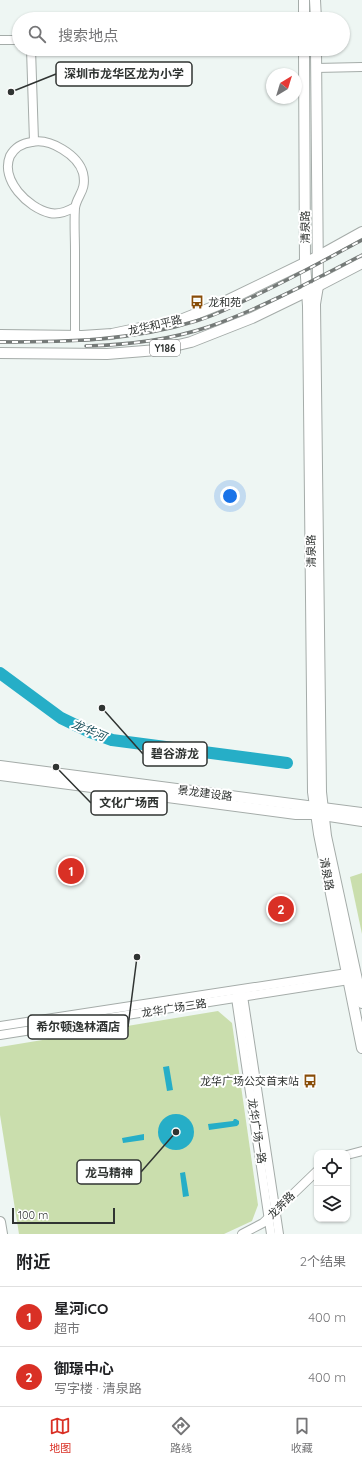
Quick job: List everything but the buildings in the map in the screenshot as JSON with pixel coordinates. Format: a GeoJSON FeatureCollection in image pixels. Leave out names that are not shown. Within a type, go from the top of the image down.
{"type":"FeatureCollection","features":[{"type":"Feature","properties":{"kind":"main road"},"geometry":{"type":"LineString","coordinates":[[304,0],[304,12]]}},
{"type":"Feature","properties":{"kind":"main road"},"geometry":{"type":"LineString","coordinates":[[316,0],[316,12]]}},
{"type":"Feature","properties":{"kind":"main road","name":"清泉路"},"geometry":{"type":"LineString","coordinates":[[304,56],[305,263],[313,792],[326,836],[362,1003]]}},
{"type":"Feature","properties":{"kind":"main road","name":"清泉路"},"geometry":{"type":"LineString","coordinates":[[316,56],[318,286],[315,304],[321,792],[319,811],[329,885],[362,1048]]}},
{"type":"Feature","properties":{"kind":"main road","name":"龙华和平路"},"geometry":{"type":"LineString","coordinates":[[0,335],[75,336],[112,334],[183,319],[218,306],[317,257],[362,232]]}},
{"type":"Feature","properties":{"kind":"main road","name":"龙华和平路"},"geometry":{"type":"LineString","coordinates":[[0,353],[108,354],[157,350],[191,342],[252,318],[362,263]]}},
{"type":"Feature","properties":{"kind":"main road","name":"景龙建设路"},"geometry":{"type":"LineString","coordinates":[[0,766],[319,811],[362,820]]}},
{"type":"Feature","properties":{"kind":"main road","name":"景龙建设路"},"geometry":{"type":"LineString","coordinates":[[0,775],[296,814],[319,811],[362,813]]}},
{"type":"Feature","properties":{"kind":"main road"},"geometry":{"type":"LineString","coordinates":[[0,1222],[2,1234]]}},
{"type":"Feature","properties":{"kind":"street"},"geometry":{"type":"LineString","coordinates":[[0,40],[12,40]]}},
{"type":"Feature","properties":{"kind":"street"},"geometry":{"type":"LineString","coordinates":[[30,56],[34,141]]}},
{"type":"Feature","properties":{"kind":"street"},"geometry":{"type":"LineString","coordinates":[[316,68],[362,67]]}},
{"type":"Feature","properties":{"kind":"street"},"geometry":{"type":"LineString","coordinates":[[75,336],[76,207],[84,186],[83,172],[77,163],[60,147],[46,142],[34,141],[22,144],[13,151],[8,161],[7,174],[11,184],[21,197],[37,208],[50,214],[65,212],[76,207]]}},
{"type":"Feature","properties":{"kind":"street","name":"龙华广场三路"},"geometry":{"type":"LineString","coordinates":[[0,1035],[348,977]]}},
{"type":"Feature","properties":{"kind":"street","name":"龙华广场三路"},"geometry":{"type":"LineString","coordinates":[[0,1026],[240,994]]}},
{"type":"Feature","properties":{"kind":"street","name":"龙华广场一路"},"geometry":{"type":"LineString","coordinates":[[240,994],[279,1234]]}},
{"type":"Feature","properties":{"kind":"street","name":"龙华广场一路"},"geometry":{"type":"LineString","coordinates":[[240,994],[271,1234]]}},
{"type":"Feature","properties":{"kind":"street"},"geometry":{"type":"LineString","coordinates":[[350,1154],[362,1151]]}},
{"type":"Feature","properties":{"kind":"street","name":"龙奔路"},"geometry":{"type":"LineString","coordinates":[[242,1234],[255,1228],[276,1212],[314,1174]]}},
{"type":"Feature","properties":{"kind":"green space"},"geometry":{"type":"Polygon","coordinates":[[[362,873],[362,934],[350,877],[362,873]]]}},
{"type":"Feature","properties":{"kind":"green space"},"geometry":{"type":"Polygon","coordinates":[[[218,1011],[232,1023],[258,1205],[252,1221],[224,1234],[19,1234],[0,1115],[0,1047],[218,1011]]]}},
{"type":"Feature","properties":{"kind":"water"},"geometry":{"type":"Polygon","coordinates":[[[169,1066],[173,1090],[167,1091],[163,1067],[169,1066]]]}},
{"type":"Feature","properties":{"kind":"water"},"geometry":{"type":"Polygon","coordinates":[[[180,1114],[189,1119],[193,1125],[193,1139],[189,1145],[180,1150],[172,1150],[163,1145],[159,1139],[158,1128],[163,1119],[169,1115],[180,1114]]]}},
{"type":"Feature","properties":{"kind":"water"},"geometry":{"type":"Polygon","coordinates":[[[234,1119],[239,1121],[237,1126],[209,1130],[208,1124],[233,1121],[234,1119]]]}},
{"type":"Feature","properties":{"kind":"water"},"geometry":{"type":"Polygon","coordinates":[[[144,1134],[144,1140],[123,1143],[122,1138],[144,1134]]]}},
{"type":"Feature","properties":{"kind":"water"},"geometry":{"type":"Polygon","coordinates":[[[185,1172],[189,1196],[183,1197],[180,1173],[185,1172]]]}},
{"type":"Feature","properties":{"kind":"waterway","name":"龙华河"},"geometry":{"type":"LineString","coordinates":[[0,673],[61,718],[90,732],[112,740],[287,763]]}},
{"type":"Feature","properties":{"kind":"railway"},"geometry":{"type":"LineString","coordinates":[[0,342],[49,342],[99,339],[148,333],[172,328],[221,312],[261,293],[362,240]]}},
{"type":"Feature","properties":{"kind":"railway"},"geometry":{"type":"LineString","coordinates":[[86,346],[148,341],[193,332],[228,320],[267,303],[362,255]]}},
{"type":"Feature","properties":{"kind":"place","name":"深圳市龙华区龙为小学"},"geometry":{"type":"Point","coordinates":[11,92]}},
{"type":"Feature","properties":{"kind":"place","name":"龙和苑"},"geometry":{"type":"Point","coordinates":[197,302]}},
{"type":"Feature","properties":{"kind":"place","name":"碧谷游龙"},"geometry":{"type":"Point","coordinates":[102,708]}},
{"type":"Feature","properties":{"kind":"place","name":"文化广场西"},"geometry":{"type":"Point","coordinates":[56,767]}},
{"type":"Feature","properties":{"kind":"place","name":"星河iCO"},"geometry":{"type":"Point","coordinates":[71,871]}},
{"type":"Feature","properties":{"kind":"place","name":"御璟中心"},"geometry":{"type":"Point","coordinates":[281,909]}},
{"type":"Feature","properties":{"kind":"place","name":"希尔顿逸林酒店"},"geometry":{"type":"Point","coordinates":[137,957]}},
{"type":"Feature","properties":{"kind":"place","name":"龙华广场公交首末站"},"geometry":{"type":"Point","coordinates":[310,1081]}},
{"type":"Feature","properties":{"kind":"place","name":"龙马精神"},"geometry":{"type":"Point","coordinates":[176,1132]}}]}
